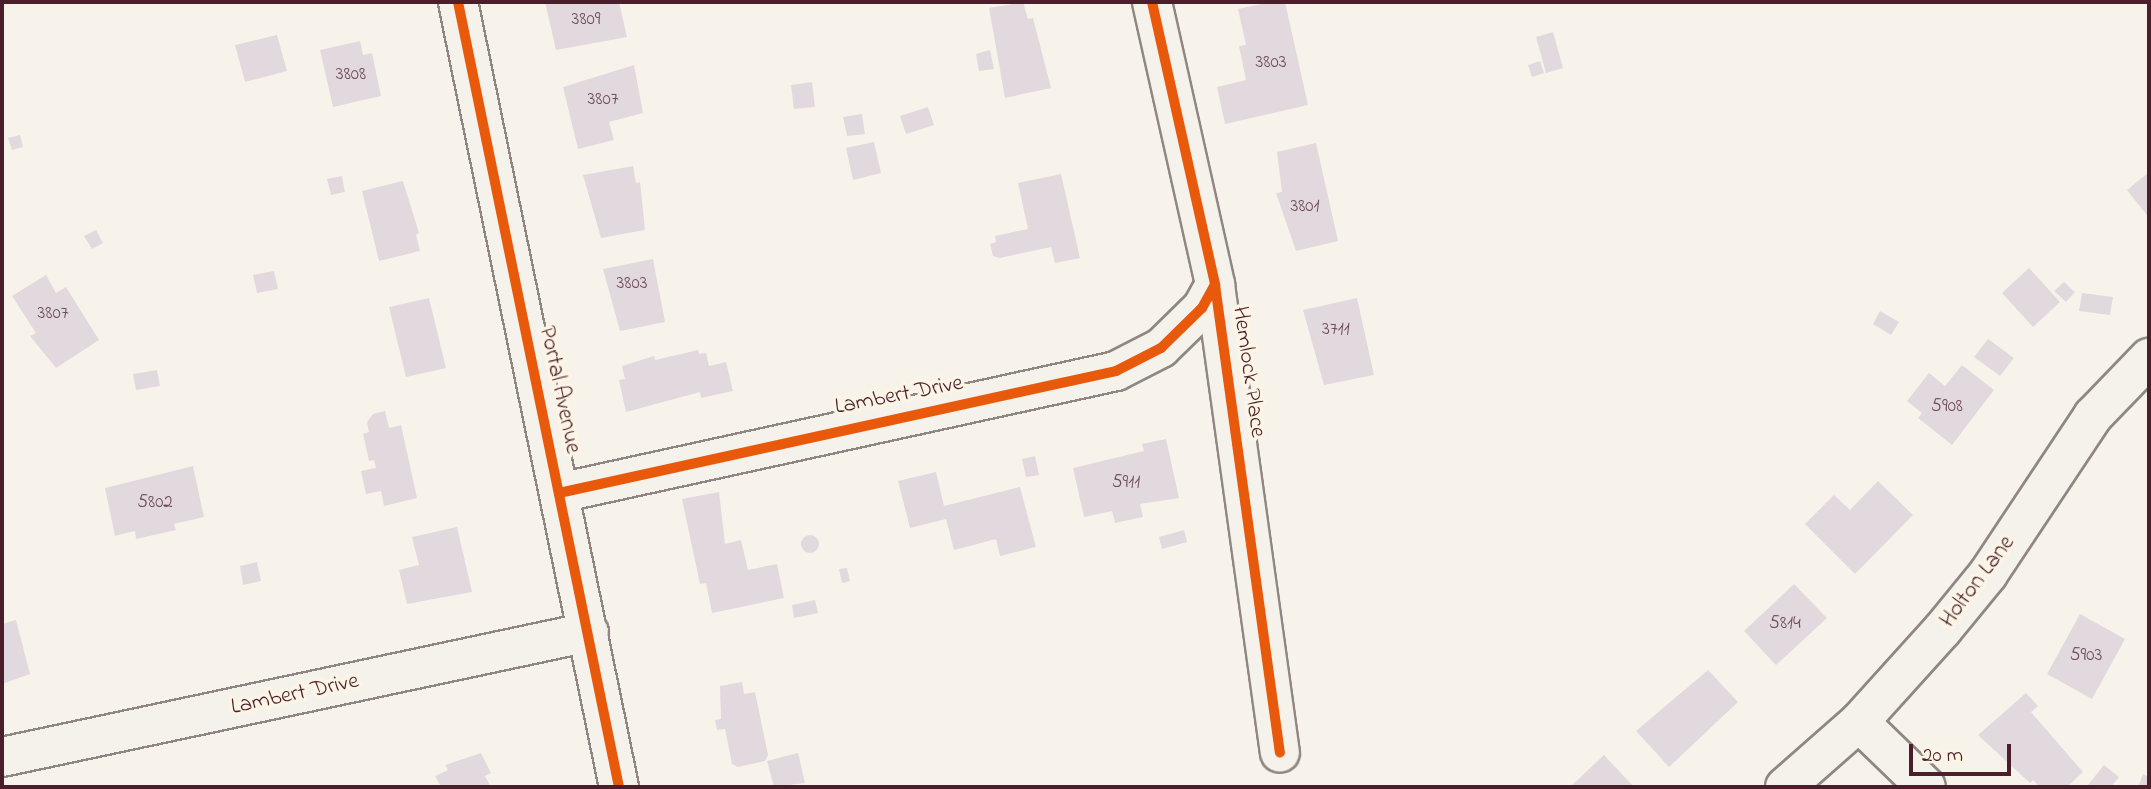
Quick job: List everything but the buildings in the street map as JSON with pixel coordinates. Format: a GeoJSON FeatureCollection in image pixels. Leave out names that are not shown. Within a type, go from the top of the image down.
{"type":"FeatureCollection","features":[{"type":"Feature","properties":{"kind":"street","name":"Portal Avenue"},"geometry":{"type":"LineString","coordinates":[[458,2],[619,787]]}},
{"type":"Feature","properties":{"kind":"street","name":"Hemlock Place"},"geometry":{"type":"LineString","coordinates":[[1152,2],[1215,285],[1280,752]]}},
{"type":"Feature","properties":{"kind":"street","name":"Lambert Drive"},"geometry":{"type":"LineString","coordinates":[[559,493],[1116,372],[1161,348],[1202,308],[1215,285]]}},
{"type":"Feature","properties":{"kind":"street","name":"Holton Lane"},"geometry":{"type":"LineString","coordinates":[[1785,787],[1859,722],[1988,574],[2067,451],[2118,387],[2149,358]]}},
{"type":"Feature","properties":{"kind":"street","name":"Lambert Drive"},"geometry":{"type":"LineString","coordinates":[[2,757],[589,632]]}},
{"type":"Feature","properties":{"kind":"street"},"geometry":{"type":"LineString","coordinates":[[1859,722],[1926,787]]}},
{"type":"Feature","properties":{"kind":"cycle path"},"geometry":{"type":"LineString","coordinates":[[458,2],[619,787]]}},
{"type":"Feature","properties":{"kind":"cycle path"},"geometry":{"type":"LineString","coordinates":[[1152,2],[1215,285],[1280,752]]}},
{"type":"Feature","properties":{"kind":"cycle path"},"geometry":{"type":"LineString","coordinates":[[559,493],[1116,371],[1161,348],[1202,308],[1215,285]]}}]}
